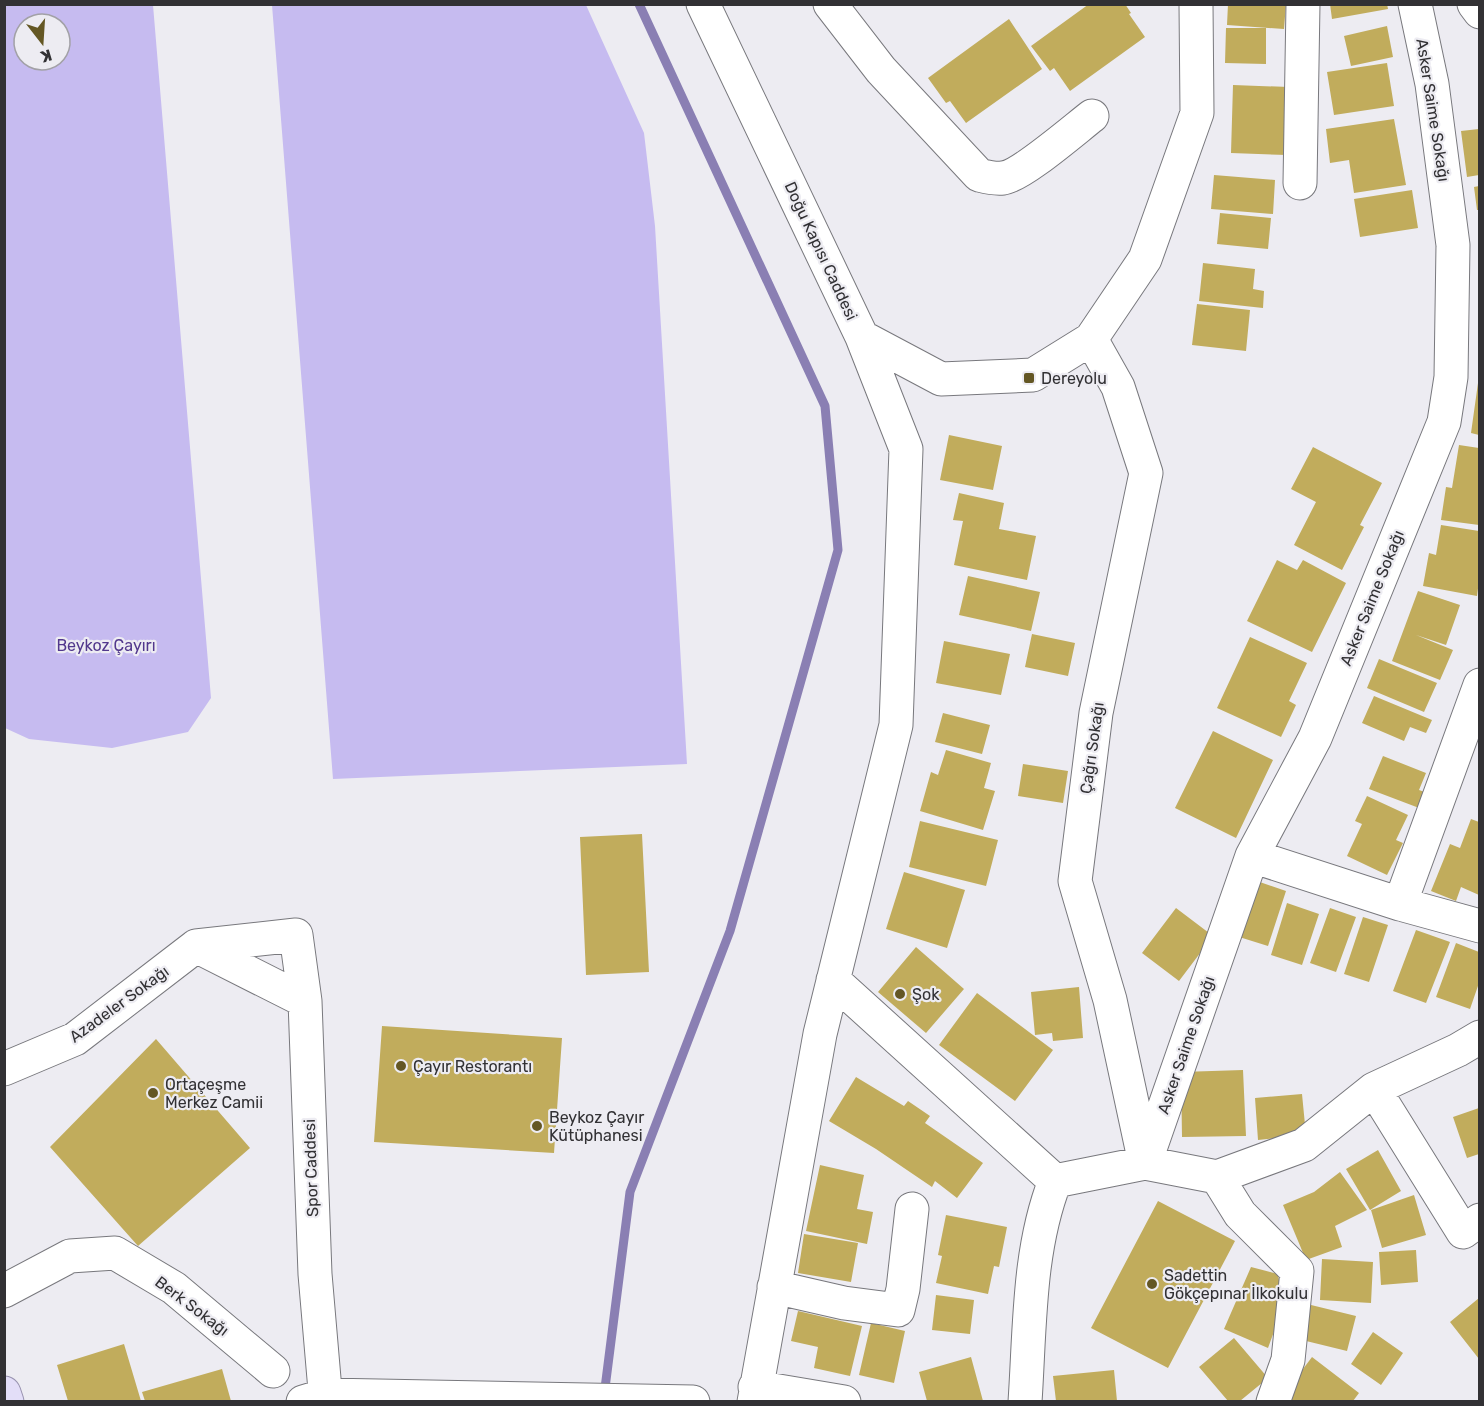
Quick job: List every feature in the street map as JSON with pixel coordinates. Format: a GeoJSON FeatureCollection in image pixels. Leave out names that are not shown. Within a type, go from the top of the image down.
{"type":"FeatureCollection","features":[{"type":"Feature","properties":{"kind":"main road"},"geometry":{"type":"LineString","coordinates":[[4,1393],[7,1401]]}},
{"type":"Feature","properties":{"kind":"street","name":"Doğu Kapısı Caddesi"},"geometry":{"type":"LineString","coordinates":[[703,4],[862,337],[941,379],[1033,375],[1091,339],[1145,259],[1197,113],[1196,4]]}},
{"type":"Feature","properties":{"kind":"street"},"geometry":{"type":"LineString","coordinates":[[830,4],[881,70],[979,175],[1004,178],[1019,172],[1092,116]]}},
{"type":"Feature","properties":{"kind":"street"},"geometry":{"type":"LineString","coordinates":[[1300,183],[1303,4]]}},
{"type":"Feature","properties":{"kind":"street","name":"Asker Saime Sokağı"},"geometry":{"type":"LineString","coordinates":[[1145,1163],[1252,856],[1315,738],[1444,422],[1450,376],[1453,246],[1432,84],[1415,4]]}},
{"type":"Feature","properties":{"kind":"street"},"geometry":{"type":"LineString","coordinates":[[1474,4],[1479,12]]}},
{"type":"Feature","properties":{"kind":"street"},"geometry":{"type":"LineString","coordinates":[[844,1401],[755,1394],[820,1034],[896,725],[906,449],[862,337]]}},
{"type":"Feature","properties":{"kind":"street","name":"Çağrı Sokağı"},"geometry":{"type":"LineString","coordinates":[[1091,339],[1118,387],[1146,473],[1096,713],[1075,881],[1110,1000],[1145,1163]]}},
{"type":"Feature","properties":{"kind":"street"},"geometry":{"type":"LineString","coordinates":[[1400,904],[1479,685]]}},
{"type":"Feature","properties":{"kind":"street"},"geometry":{"type":"LineString","coordinates":[[1252,856],[1400,904],[1479,926]]}},
{"type":"Feature","properties":{"kind":"street","name":"Spor Caddesi"},"geometry":{"type":"LineString","coordinates":[[196,946],[296,935],[305,1001],[318,1399]]}},
{"type":"Feature","properties":{"kind":"street"},"geometry":{"type":"LineString","coordinates":[[196,946],[305,1001]]}},
{"type":"Feature","properties":{"kind":"street","name":"Azadeler Sokağı"},"geometry":{"type":"LineString","coordinates":[[4,1069],[75,1039],[196,946]]}},
{"type":"Feature","properties":{"kind":"street"},"geometry":{"type":"LineString","coordinates":[[833,980],[1055,1181]]}},
{"type":"Feature","properties":{"kind":"street"},"geometry":{"type":"LineString","coordinates":[[1055,1181],[1145,1163],[1216,1177],[1304,1145],[1374,1089],[1469,1044],[1479,1021]]}},
{"type":"Feature","properties":{"kind":"street"},"geometry":{"type":"LineString","coordinates":[[1374,1089],[1462,1232],[1479,1220]]}},
{"type":"Feature","properties":{"kind":"street"},"geometry":{"type":"LineString","coordinates":[[1216,1177],[1240,1214],[1297,1271],[1288,1360],[1273,1401]]}},
{"type":"Feature","properties":{"kind":"street"},"geometry":{"type":"LineString","coordinates":[[1025,1401],[1034,1266],[1044,1209],[1055,1181]]}},
{"type":"Feature","properties":{"kind":"street"},"geometry":{"type":"LineString","coordinates":[[774,1287],[844,1303],[898,1310],[903,1289],[912,1209]]}},
{"type":"Feature","properties":{"kind":"street","name":"Berk Sokağı"},"geometry":{"type":"LineString","coordinates":[[4,1291],[70,1256],[116,1254],[174,1288],[273,1371]]}},
{"type":"Feature","properties":{"kind":"street"},"geometry":{"type":"LineString","coordinates":[[318,1399],[693,1401]]}},
{"type":"Feature","properties":{"kind":"green space","name":"Beykoz Çayırı"},"geometry":{"type":"Polygon","coordinates":[[[5,4],[153,5],[211,698],[188,732],[112,748],[29,739],[5,728],[5,4]]]}},
{"type":"Feature","properties":{"kind":"green space"},"geometry":{"type":"Polygon","coordinates":[[[272,5],[586,5],[644,133],[655,226],[687,764],[333,779],[272,5]]]}},
{"type":"Feature","properties":{"kind":"building"},"geometry":{"type":"Polygon","coordinates":[[[1089,4],[1125,4],[1145,37],[1070,91],[1054,68],[1050,71],[1031,46],[1089,4]]]}},
{"type":"Feature","properties":{"kind":"building"},"geometry":{"type":"Polygon","coordinates":[[[1228,4],[1286,4],[1284,29],[1227,25],[1228,4]]]}},
{"type":"Feature","properties":{"kind":"building"},"geometry":{"type":"Polygon","coordinates":[[[1330,4],[1387,4],[1388,9],[1332,19],[1330,4]]]}},
{"type":"Feature","properties":{"kind":"building"},"geometry":{"type":"Polygon","coordinates":[[[1009,19],[1042,69],[966,123],[950,101],[946,103],[928,78],[1009,19]]]}},
{"type":"Feature","properties":{"kind":"building"},"geometry":{"type":"Polygon","coordinates":[[[1387,26],[1393,57],[1351,66],[1344,36],[1387,26]]]}},
{"type":"Feature","properties":{"kind":"building"},"geometry":{"type":"Polygon","coordinates":[[[1226,28],[1266,28],[1266,64],[1225,63],[1226,28]]]}},
{"type":"Feature","properties":{"kind":"building"},"geometry":{"type":"Polygon","coordinates":[[[1387,63],[1394,106],[1334,115],[1327,72],[1387,63]]]}},
{"type":"Feature","properties":{"kind":"building"},"geometry":{"type":"Polygon","coordinates":[[[1233,85],[1289,87],[1287,155],[1231,153],[1233,85]]]}},
{"type":"Feature","properties":{"kind":"building"},"geometry":{"type":"Polygon","coordinates":[[[1394,119],[1406,185],[1354,193],[1349,160],[1330,163],[1326,129],[1394,119]]]}},
{"type":"Feature","properties":{"kind":"building"},"geometry":{"type":"Polygon","coordinates":[[[1479,129],[1479,175],[1467,177],[1461,131],[1479,129]]]}},
{"type":"Feature","properties":{"kind":"building"},"geometry":{"type":"Polygon","coordinates":[[[1214,175],[1275,180],[1273,214],[1211,209],[1214,175]]]}},
{"type":"Feature","properties":{"kind":"building"},"geometry":{"type":"Polygon","coordinates":[[[1479,186],[1479,210],[1477,210],[1474,187],[1479,186]]]}},
{"type":"Feature","properties":{"kind":"building"},"geometry":{"type":"Polygon","coordinates":[[[1412,190],[1418,228],[1360,237],[1354,199],[1412,190]]]}},
{"type":"Feature","properties":{"kind":"building"},"geometry":{"type":"Polygon","coordinates":[[[1220,213],[1271,218],[1268,249],[1217,244],[1220,213]]]}},
{"type":"Feature","properties":{"kind":"building"},"geometry":{"type":"Polygon","coordinates":[[[1203,263],[1255,269],[1253,289],[1264,291],[1263,308],[1199,301],[1203,263]]]}},
{"type":"Feature","properties":{"kind":"building"},"geometry":{"type":"Polygon","coordinates":[[[1197,304],[1250,310],[1246,351],[1192,345],[1197,304]]]}},
{"type":"Feature","properties":{"kind":"building"},"geometry":{"type":"Polygon","coordinates":[[[1479,384],[1479,435],[1471,433],[1479,384]]]}},
{"type":"Feature","properties":{"kind":"building"},"geometry":{"type":"Polygon","coordinates":[[[949,435],[1002,446],[993,490],[940,480],[949,435]]]}},
{"type":"Feature","properties":{"kind":"building"},"geometry":{"type":"Polygon","coordinates":[[[1459,445],[1479,448],[1479,525],[1441,520],[1446,487],[1452,488],[1459,445]]]}},
{"type":"Feature","properties":{"kind":"building"},"geometry":{"type":"Polygon","coordinates":[[[1313,447],[1382,483],[1360,525],[1364,527],[1342,570],[1294,545],[1316,502],[1291,489],[1313,447]]]}},
{"type":"Feature","properties":{"kind":"building"},"geometry":{"type":"Polygon","coordinates":[[[959,493],[1004,503],[999,529],[1036,536],[1027,580],[954,565],[963,521],[953,520],[959,493]]]}},
{"type":"Feature","properties":{"kind":"building"},"geometry":{"type":"Polygon","coordinates":[[[1441,525],[1479,531],[1477,596],[1423,586],[1429,553],[1436,555],[1441,525]]]}},
{"type":"Feature","properties":{"kind":"building"},"geometry":{"type":"Polygon","coordinates":[[[1277,560],[1297,570],[1303,560],[1346,583],[1312,652],[1247,621],[1277,560]]]}},
{"type":"Feature","properties":{"kind":"building"},"geometry":{"type":"Polygon","coordinates":[[[968,576],[1040,592],[1031,631],[959,615],[968,576]]]}},
{"type":"Feature","properties":{"kind":"building"},"geometry":{"type":"Polygon","coordinates":[[[1418,591],[1460,605],[1446,645],[1416,635],[1453,650],[1440,680],[1392,661],[1418,591]]]}},
{"type":"Feature","properties":{"kind":"building"},"geometry":{"type":"Polygon","coordinates":[[[1032,634],[1075,643],[1068,676],[1025,667],[1032,634]]]}},
{"type":"Feature","properties":{"kind":"building"},"geometry":{"type":"Polygon","coordinates":[[[1250,637],[1307,663],[1289,701],[1296,705],[1281,737],[1217,708],[1250,637]]]}},
{"type":"Feature","properties":{"kind":"building"},"geometry":{"type":"Polygon","coordinates":[[[944,641],[1010,654],[1001,695],[936,683],[944,641]]]}},
{"type":"Feature","properties":{"kind":"building"},"geometry":{"type":"Polygon","coordinates":[[[1379,659],[1437,683],[1424,712],[1367,688],[1379,659]]]}},
{"type":"Feature","properties":{"kind":"building"},"geometry":{"type":"Polygon","coordinates":[[[1374,696],[1432,720],[1426,733],[1410,727],[1404,741],[1362,723],[1374,696]]]}},
{"type":"Feature","properties":{"kind":"building"},"geometry":{"type":"Polygon","coordinates":[[[943,713],[990,725],[982,754],[935,742],[943,713]]]}},
{"type":"Feature","properties":{"kind":"building"},"geometry":{"type":"Polygon","coordinates":[[[1213,731],[1273,760],[1236,838],[1175,808],[1213,731]]]}},
{"type":"Feature","properties":{"kind":"building"},"geometry":{"type":"Polygon","coordinates":[[[946,750],[991,763],[984,788],[995,791],[983,830],[920,811],[931,772],[938,775],[946,750]]]}},
{"type":"Feature","properties":{"kind":"building"},"geometry":{"type":"Polygon","coordinates":[[[1383,756],[1426,773],[1419,790],[1433,795],[1427,811],[1369,789],[1383,756]]]}},
{"type":"Feature","properties":{"kind":"building"},"geometry":{"type":"Polygon","coordinates":[[[1023,764],[1068,771],[1063,803],[1018,796],[1023,764]]]}},
{"type":"Feature","properties":{"kind":"building"},"geometry":{"type":"Polygon","coordinates":[[[1367,796],[1408,815],[1396,840],[1403,843],[1387,875],[1347,856],[1362,824],[1355,821],[1367,796]]]}},
{"type":"Feature","properties":{"kind":"building"},"geometry":{"type":"Polygon","coordinates":[[[1471,819],[1479,822],[1479,895],[1461,887],[1456,901],[1431,891],[1450,844],[1460,848],[1471,819]]]}},
{"type":"Feature","properties":{"kind":"building"},"geometry":{"type":"Polygon","coordinates":[[[920,821],[998,840],[986,886],[909,867],[920,821]]]}},
{"type":"Feature","properties":{"kind":"building"},"geometry":{"type":"Polygon","coordinates":[[[642,834],[649,972],[586,975],[580,837],[642,834]]]}},
{"type":"Feature","properties":{"kind":"building"},"geometry":{"type":"Polygon","coordinates":[[[904,872],[965,890],[947,948],[886,929],[904,872]]]}},
{"type":"Feature","properties":{"kind":"building"},"geometry":{"type":"Polygon","coordinates":[[[1254,880],[1286,891],[1268,946],[1236,936],[1254,880]]]}},
{"type":"Feature","properties":{"kind":"building"},"geometry":{"type":"Polygon","coordinates":[[[1287,903],[1319,914],[1302,965],[1271,955],[1287,903]]]}},
{"type":"Feature","properties":{"kind":"building"},"geometry":{"type":"Polygon","coordinates":[[[1176,908],[1213,936],[1179,981],[1142,953],[1176,908]]]}},
{"type":"Feature","properties":{"kind":"building"},"geometry":{"type":"Polygon","coordinates":[[[1330,908],[1356,917],[1336,972],[1310,963],[1330,908]]]}},
{"type":"Feature","properties":{"kind":"building"},"geometry":{"type":"Polygon","coordinates":[[[1363,917],[1388,925],[1369,982],[1344,974],[1363,917]]]}},
{"type":"Feature","properties":{"kind":"building"},"geometry":{"type":"Polygon","coordinates":[[[1416,930],[1450,942],[1426,1003],[1393,991],[1416,930]]]}},
{"type":"Feature","properties":{"kind":"building"},"geometry":{"type":"Polygon","coordinates":[[[1456,943],[1479,952],[1479,983],[1470,1009],[1436,997],[1456,943]]]}},
{"type":"Feature","properties":{"kind":"building"},"geometry":{"type":"Polygon","coordinates":[[[916,947],[964,989],[926,1033],[878,992],[916,947]]]}},
{"type":"Feature","properties":{"kind":"building"},"geometry":{"type":"Polygon","coordinates":[[[1079,987],[1083,1038],[1053,1041],[1052,1033],[1035,1035],[1031,992],[1079,987]]]}},
{"type":"Feature","properties":{"kind":"building"},"geometry":{"type":"Polygon","coordinates":[[[977,993],[1053,1050],[1015,1101],[939,1045],[977,993]]]}},
{"type":"Feature","properties":{"kind":"building"},"geometry":{"type":"Polygon","coordinates":[[[382,1026],[562,1038],[554,1153],[374,1142],[382,1026]]]}},
{"type":"Feature","properties":{"kind":"building","name":"Ortaçeşme Merkez Camii"},"geometry":{"type":"Polygon","coordinates":[[[156,1039],[250,1148],[138,1246],[50,1147],[156,1039]]]}},
{"type":"Feature","properties":{"kind":"building"},"geometry":{"type":"Polygon","coordinates":[[[1243,1070],[1246,1136],[1182,1137],[1181,1072],[1243,1070]]]}},
{"type":"Feature","properties":{"kind":"building"},"geometry":{"type":"Polygon","coordinates":[[[856,1077],[904,1106],[908,1101],[930,1116],[925,1123],[983,1163],[957,1198],[935,1181],[932,1187],[829,1121],[856,1077]]]}},
{"type":"Feature","properties":{"kind":"building"},"geometry":{"type":"Polygon","coordinates":[[[1302,1094],[1306,1135],[1258,1140],[1255,1098],[1302,1094]]]}},
{"type":"Feature","properties":{"kind":"building"},"geometry":{"type":"Polygon","coordinates":[[[1479,1108],[1479,1154],[1467,1158],[1453,1117],[1479,1108]]]}},
{"type":"Feature","properties":{"kind":"building"},"geometry":{"type":"Polygon","coordinates":[[[1378,1150],[1401,1191],[1370,1210],[1346,1169],[1378,1150]]]}},
{"type":"Feature","properties":{"kind":"building"},"geometry":{"type":"Polygon","coordinates":[[[820,1165],[864,1175],[857,1209],[873,1212],[867,1244],[806,1231],[820,1165]]]}},
{"type":"Feature","properties":{"kind":"building"},"geometry":{"type":"Polygon","coordinates":[[[1340,1172],[1367,1210],[1335,1226],[1342,1247],[1306,1260],[1283,1205],[1314,1192],[1340,1172]]]}},
{"type":"Feature","properties":{"kind":"building"},"geometry":{"type":"Polygon","coordinates":[[[1414,1195],[1426,1235],[1382,1248],[1371,1210],[1414,1195]]]}},
{"type":"Feature","properties":{"kind":"building"},"geometry":{"type":"Polygon","coordinates":[[[1158,1201],[1235,1241],[1168,1368],[1091,1328],[1158,1201]]]}},
{"type":"Feature","properties":{"kind":"building"},"geometry":{"type":"Polygon","coordinates":[[[946,1215],[1007,1227],[999,1267],[994,1266],[988,1294],[936,1283],[942,1256],[938,1255],[946,1215]]]}},
{"type":"Feature","properties":{"kind":"building"},"geometry":{"type":"Polygon","coordinates":[[[804,1234],[858,1243],[851,1282],[798,1273],[804,1234]]]}},
{"type":"Feature","properties":{"kind":"building"},"geometry":{"type":"Polygon","coordinates":[[[1416,1250],[1418,1282],[1381,1285],[1379,1252],[1416,1250]]]}},
{"type":"Feature","properties":{"kind":"building"},"geometry":{"type":"Polygon","coordinates":[[[1322,1259],[1373,1262],[1371,1303],[1320,1300],[1322,1259]]]}},
{"type":"Feature","properties":{"kind":"building"},"geometry":{"type":"Polygon","coordinates":[[[1251,1267],[1278,1274],[1283,1307],[1268,1348],[1224,1329],[1251,1267]]]}},
{"type":"Feature","properties":{"kind":"building"},"geometry":{"type":"Polygon","coordinates":[[[936,1295],[974,1300],[970,1334],[932,1330],[936,1295]]]}},
{"type":"Feature","properties":{"kind":"building"},"geometry":{"type":"Polygon","coordinates":[[[1479,1298],[1479,1359],[1450,1322],[1479,1298]]]}},
{"type":"Feature","properties":{"kind":"building"},"geometry":{"type":"Polygon","coordinates":[[[1307,1304],[1356,1316],[1347,1351],[1298,1339],[1307,1304]]]}},
{"type":"Feature","properties":{"kind":"building"},"geometry":{"type":"Polygon","coordinates":[[[798,1311],[862,1326],[850,1376],[814,1368],[818,1347],[791,1341],[798,1311]]]}},
{"type":"Feature","properties":{"kind":"building"},"geometry":{"type":"Polygon","coordinates":[[[871,1323],[905,1331],[894,1383],[859,1375],[871,1323]]]}},
{"type":"Feature","properties":{"kind":"building"},"geometry":{"type":"Polygon","coordinates":[[[1373,1332],[1403,1353],[1381,1385],[1351,1364],[1373,1332]]]}},
{"type":"Feature","properties":{"kind":"building"},"geometry":{"type":"Polygon","coordinates":[[[1234,1338],[1268,1378],[1240,1401],[1228,1401],[1199,1367],[1234,1338]]]}},
{"type":"Feature","properties":{"kind":"building"},"geometry":{"type":"Polygon","coordinates":[[[124,1344],[141,1401],[68,1401],[57,1365],[124,1344]]]}},
{"type":"Feature","properties":{"kind":"building"},"geometry":{"type":"Polygon","coordinates":[[[971,1357],[983,1401],[927,1401],[919,1372],[971,1357]]]}},
{"type":"Feature","properties":{"kind":"building"},"geometry":{"type":"Polygon","coordinates":[[[1312,1357],[1359,1393],[1353,1401],[1287,1401],[1288,1389],[1312,1357]]]}},
{"type":"Feature","properties":{"kind":"building"},"geometry":{"type":"Polygon","coordinates":[[[222,1369],[231,1401],[145,1401],[142,1392],[222,1369]]]}},
{"type":"Feature","properties":{"kind":"building"},"geometry":{"type":"Polygon","coordinates":[[[1114,1370],[1117,1401],[1056,1401],[1053,1376],[1114,1370]]]}},
{"type":"Feature","properties":{"kind":"waterway"},"geometry":{"type":"LineString","coordinates":[[604,1396],[630,1192],[730,931],[838,550],[825,406],[639,4]]}},
{"type":"Feature","properties":{"kind":"place","name":"Dereyolu"},"geometry":{"type":"Point","coordinates":[1029,378]}},
{"type":"Feature","properties":{"kind":"place","name":"Şok"},"geometry":{"type":"Point","coordinates":[900,994]}},
{"type":"Feature","properties":{"kind":"place","name":"Çayır Restorantı"},"geometry":{"type":"Point","coordinates":[401,1066]}},
{"type":"Feature","properties":{"kind":"place","name":"Ortaçeşme Merkez Camii"},"geometry":{"type":"Point","coordinates":[153,1093]}},
{"type":"Feature","properties":{"kind":"place","name":"Beykoz Çayır Kütüphanesi"},"geometry":{"type":"Point","coordinates":[537,1126]}},
{"type":"Feature","properties":{"kind":"place","name":"Sadettin Gökçepınar İlkokulu"},"geometry":{"type":"Point","coordinates":[1152,1284]}}]}
